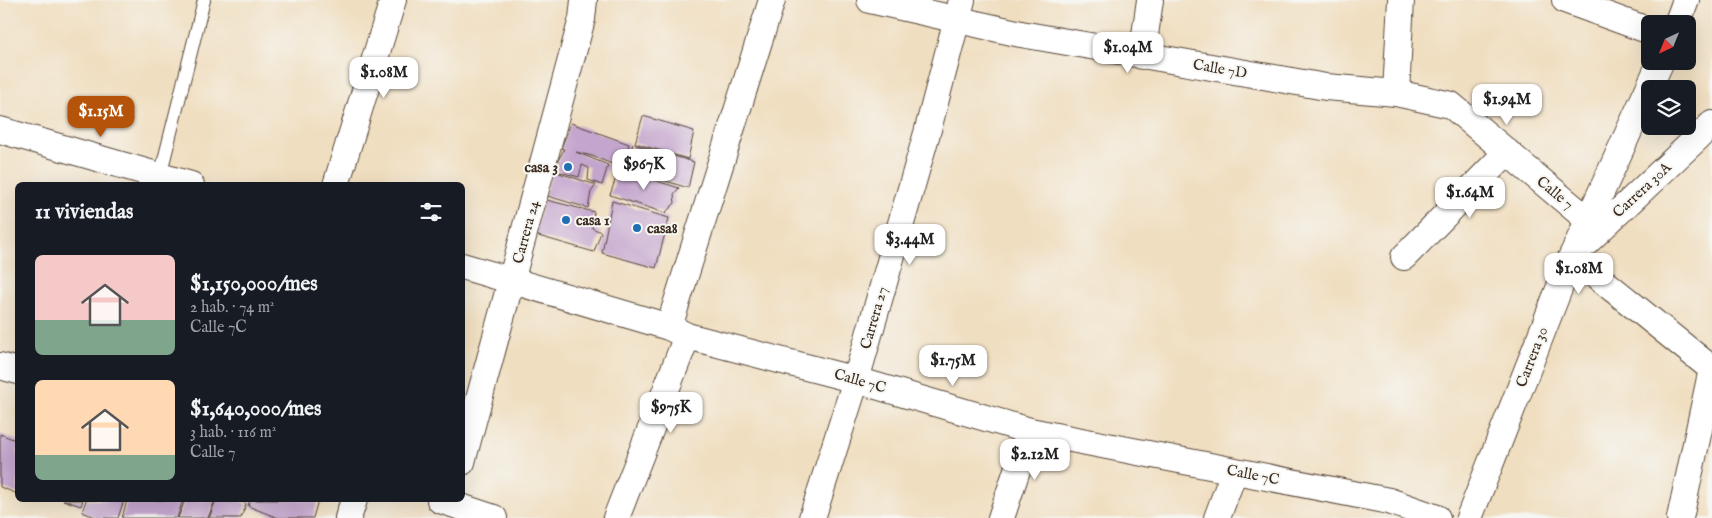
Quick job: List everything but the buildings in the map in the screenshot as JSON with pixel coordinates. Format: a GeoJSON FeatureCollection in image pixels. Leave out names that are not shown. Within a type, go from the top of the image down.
{"type":"FeatureCollection","features":[{"type":"Feature","properties":{"kind":"street"},"geometry":{"type":"LineString","coordinates":[[337,182],[393,0]]}},
{"type":"Feature","properties":{"kind":"street","name":"Carrera 24"},"geometry":{"type":"LineString","coordinates":[[465,451],[582,19],[584,0]]}},
{"type":"Feature","properties":{"kind":"street"},"geometry":{"type":"LineString","coordinates":[[616,518],[678,331],[772,0]]}},
{"type":"Feature","properties":{"kind":"street","name":"Calle 7D"},"geometry":{"type":"LineString","coordinates":[[870,0],[958,10],[1021,34],[1142,56],[1326,87],[1396,93]]}},
{"type":"Feature","properties":{"kind":"street"},"geometry":{"type":"LineString","coordinates":[[1142,56],[1150,0]]}},
{"type":"Feature","properties":{"kind":"street"},"geometry":{"type":"LineString","coordinates":[[1396,93],[1401,0]]}},
{"type":"Feature","properties":{"kind":"street"},"geometry":{"type":"LineString","coordinates":[[1565,0],[1641,28]]}},
{"type":"Feature","properties":{"kind":"street"},"geometry":{"type":"LineString","coordinates":[[1680,15],[1686,0]]}},
{"type":"Feature","properties":{"kind":"street","name":"Carrera 27"},"geometry":{"type":"LineString","coordinates":[[812,518],[856,380],[927,133],[958,10]]}},
{"type":"Feature","properties":{"kind":"street","name":"Carrera 30"},"geometry":{"type":"LineString","coordinates":[[1469,518],[1572,256],[1657,70]]}},
{"type":"Feature","properties":{"kind":"street","name":"Calle 7"},"geometry":{"type":"LineString","coordinates":[[1396,93],[1451,105],[1588,220]]}},
{"type":"Feature","properties":{"kind":"street","name":"Carrera 30A"},"geometry":{"type":"LineString","coordinates":[[1572,256],[1712,124]]}},
{"type":"Feature","properties":{"kind":"street"},"geometry":{"type":"LineString","coordinates":[[0,130],[181,182]]}},
{"type":"Feature","properties":{"kind":"street"},"geometry":{"type":"LineString","coordinates":[[1404,257],[1507,152]]}},
{"type":"Feature","properties":{"kind":"street"},"geometry":{"type":"LineString","coordinates":[[1572,256],[1712,369],[1680,518]]}},
{"type":"Feature","properties":{"kind":"street","name":"Calle 7C"},"geometry":{"type":"LineString","coordinates":[[465,267],[678,331],[856,380],[1030,432],[1389,501],[1437,518]]}},
{"type":"Feature","properties":{"kind":"street"},"geometry":{"type":"LineString","coordinates":[[0,366],[15,370]]}},
{"type":"Feature","properties":{"kind":"street"},"geometry":{"type":"LineString","coordinates":[[1001,518],[1030,432]]}},
{"type":"Feature","properties":{"kind":"street"},"geometry":{"type":"LineString","coordinates":[[1217,518],[1234,472]]}},
{"type":"Feature","properties":{"kind":"street"},"geometry":{"type":"LineString","coordinates":[[348,518],[353,502]]}},
{"type":"Feature","properties":{"kind":"street"},"geometry":{"type":"LineString","coordinates":[[451,502],[494,518]]}},
{"type":"Feature","properties":{"kind":"lane"},"geometry":{"type":"LineString","coordinates":[[160,176],[204,0]]}},
{"type":"Feature","properties":{"kind":"place","name":"casa 3"},"geometry":{"type":"Point","coordinates":[568,167]}},
{"type":"Feature","properties":{"kind":"place","name":"casa 1"},"geometry":{"type":"Point","coordinates":[566,220]}},
{"type":"Feature","properties":{"kind":"place","name":"casa8"},"geometry":{"type":"Point","coordinates":[637,228]}}]}
